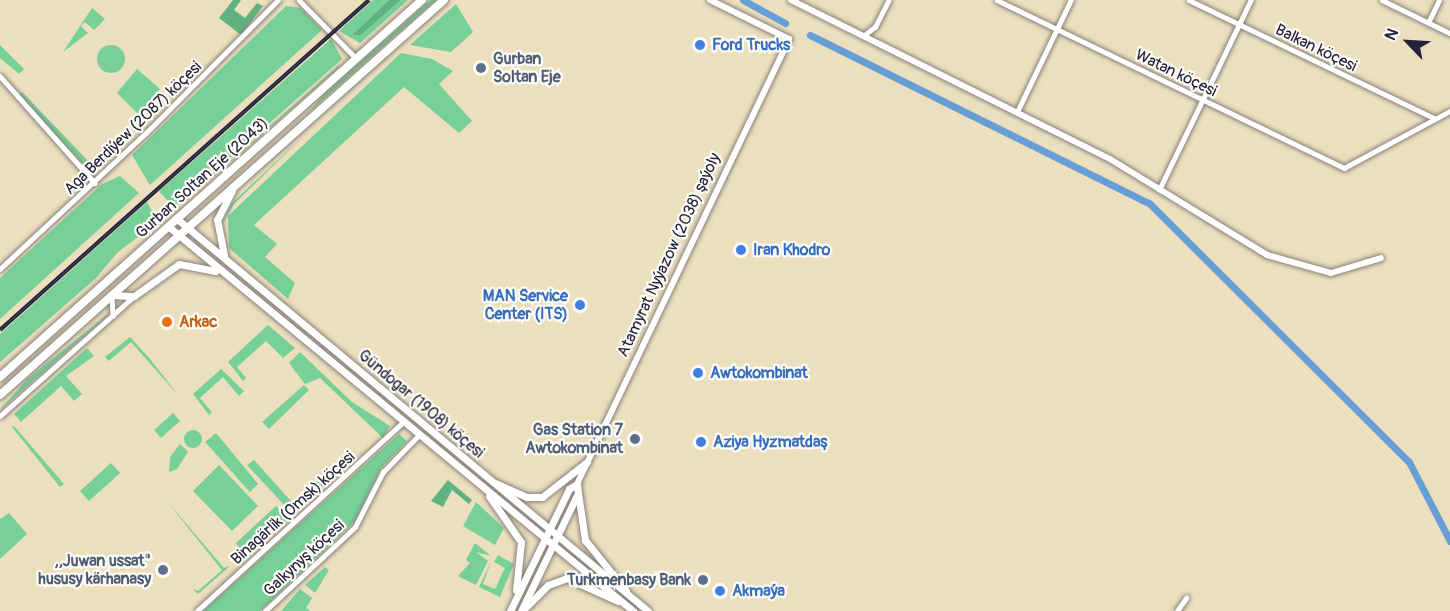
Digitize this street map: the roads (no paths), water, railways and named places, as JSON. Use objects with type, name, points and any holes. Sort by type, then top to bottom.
[{"type":"highway","name":"Gurban Soltan Eje (2043)","points":[[0,377],[422,0]]},
{"type":"highway","name":"Gurban Soltan Eje (2043)","points":[[0,395],[444,0]]},
{"type":"main road","points":[[229,262],[216,228],[237,183]]},
{"type":"main road","name":"Gündogar (1908) köçesi","points":[[176,218],[648,611]]},
{"type":"main road","name":"Gündogar (1908) köçesi","points":[[168,226],[221,273],[633,611]]},
{"type":"main road","points":[[112,295],[134,296],[179,264],[221,273]]},
{"type":"main road","points":[[404,422],[411,414]]},
{"type":"main road","points":[[494,483],[527,497],[544,496],[587,462]]},
{"type":"main road","points":[[577,484],[585,540],[628,594]]},
{"type":"main road","name":"Atamyrat Nyýazow (2038) şaýoly","points":[[511,609],[544,539],[577,484]]},
{"type":"main road","points":[[486,492],[521,542],[522,571],[511,609]]},
{"type":"main road","points":[[522,611],[578,493]]},
{"type":"main road","points":[[522,611],[548,585],[567,578],[622,603]]},
{"type":"street","name":"Aga Berdiýew (2087) köçesi","points":[[0,269],[95,183],[278,0]]},
{"type":"street","points":[[299,0],[356,58]]},
{"type":"street","name":"Atamyrat Nyýazow (2038) şaýoly","points":[[577,484],[789,39],[710,0]]},
{"type":"street","points":[[791,0],[1017,112],[1160,190],[1248,245],[1305,270],[1340,272],[1381,258]]},
{"type":"street","points":[[863,36],[875,27],[889,0]]},
{"type":"street","name":"Watan köçesi","points":[[997,0],[1344,168],[1434,118]]},
{"type":"street","points":[[1017,112],[1071,0]]},
{"type":"street","name":"Balkan köçesi","points":[[1189,0],[1434,118]]},
{"type":"street","points":[[1160,190],[1251,0]]},
{"type":"street","points":[[1382,0],[1450,33]]},
{"type":"street","points":[[1428,23],[1439,0]]},
{"type":"street","points":[[0,76],[95,183]]},
{"type":"street","points":[[1434,118],[1450,111]]},
{"type":"street","points":[[112,295],[113,316]]},
{"type":"street","points":[[0,416],[134,296]]},
{"type":"street","name":"Binagärlik (Omsk) köçesi","points":[[197,611],[404,422]]},
{"type":"street","name":"Galkynyş köçesi","points":[[265,611],[355,527],[383,472],[419,435]]},
{"type":"street","points":[[1177,611],[1186,598]]},
{"type":"waterway","points":[[743,0],[785,23]]},
{"type":"waterway","points":[[810,35],[1149,203],[1409,462],[1450,541]]},
{"type":"railway","points":[[0,330],[369,0]]},
{"type":"place","name":"Ford Trucks","points":[[700,45]]},
{"type":"place","name":"Gurban Soltan Eje","points":[[481,68]]},
{"type":"place","name":"Iran Khodro","points":[[741,250]]},
{"type":"place","name":"MAN Service Center (ITS)","points":[[580,305]]},
{"type":"place","name":"Arkac","points":[[167,322]]},
{"type":"place","name":"Awtokombinat","points":[[698,373]]},
{"type":"place","name":"Gas Station 7 Awtokombinat","points":[[635,439]]},
{"type":"place","name":"Aziya Hyzmatdaş","points":[[701,442]]},
{"type":"place","name":",,Juwan ussat\" hususy kärhanasy","points":[[163,570]]},
{"type":"place","name":"Turkmenbasy Bank","points":[[703,580]]},
{"type":"place","name":"Аkmaýa","points":[[720,591]]}]
